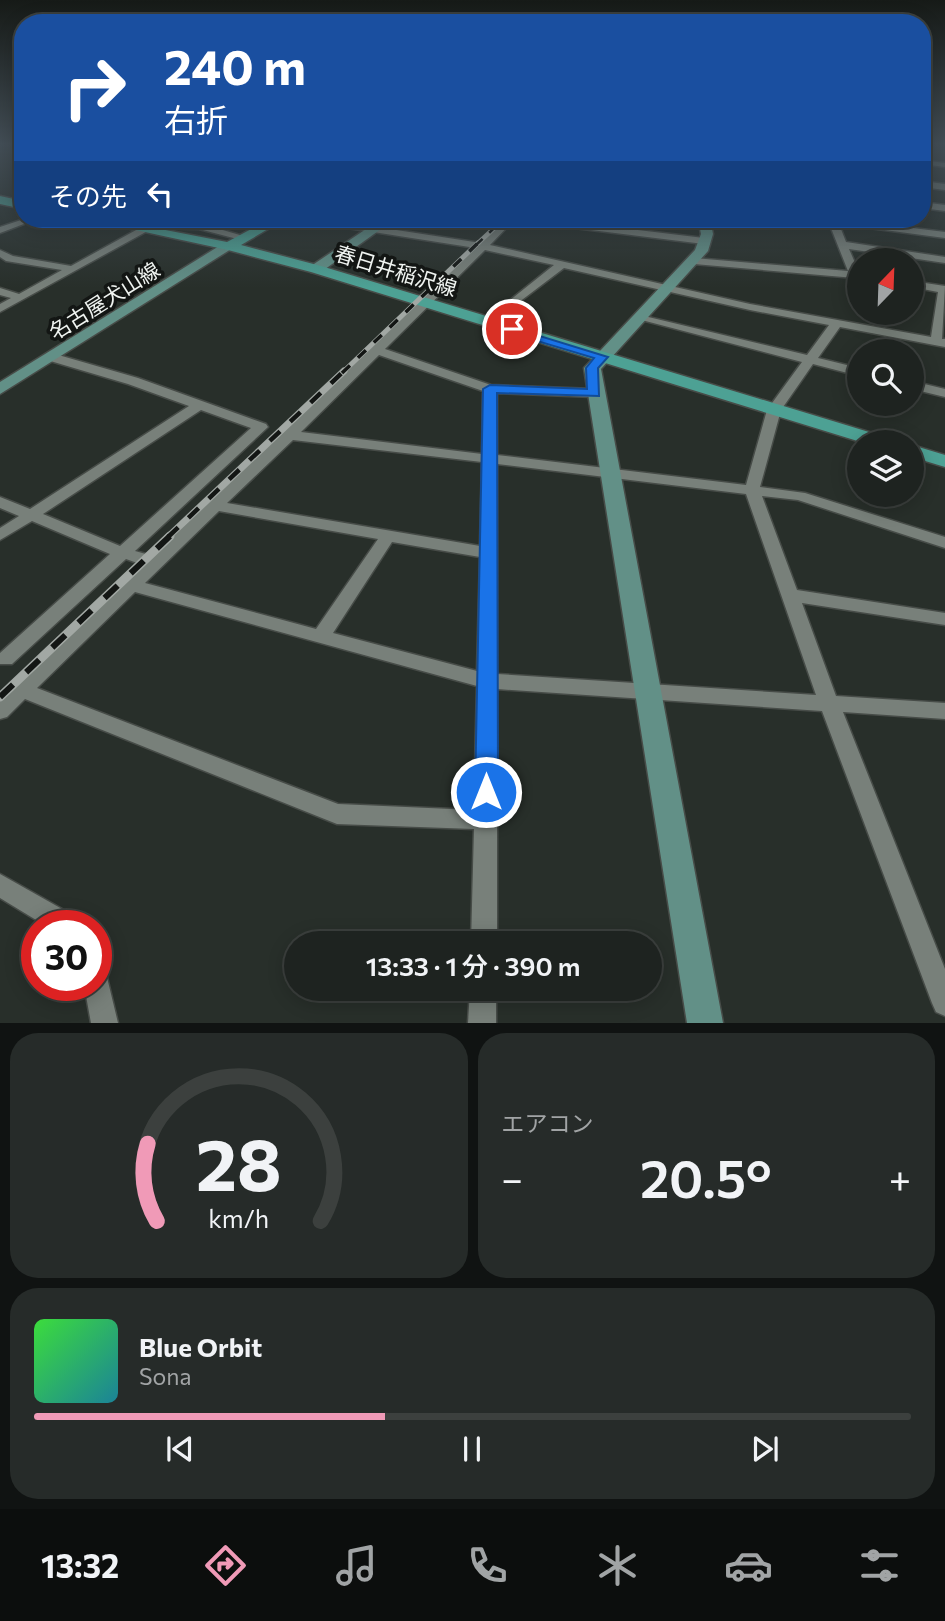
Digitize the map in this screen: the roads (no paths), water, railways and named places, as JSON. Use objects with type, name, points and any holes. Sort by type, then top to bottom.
[{"type":"main road","name":"春日井稲沢線","points":[[152,228],[316,269],[847,432]]},
{"type":"main road","points":[[229,246],[263,228]]},
{"type":"main road","points":[[924,455],[945,461]]},
{"type":"street","points":[[0,309],[146,228]]},
{"type":"street","points":[[207,228],[245,238]]},
{"type":"street","points":[[368,228],[483,246],[836,324],[941,342],[945,290],[924,286]]},
{"type":"street","points":[[0,711],[290,435],[502,228]]},
{"type":"street","points":[[601,228],[700,240],[847,273]]},
{"type":"street","points":[[837,228],[847,250]]},
{"type":"street","points":[[890,228],[945,234]]},
{"type":"street","points":[[316,269],[374,229]]},
{"type":"street","points":[[700,240],[666,288],[592,368],[594,393],[650,691],[705,1023]]},
{"type":"street","points":[[845,245],[945,260]]},
{"type":"street","name":"名古屋犬山線","points":[[0,389],[229,246]]},
{"type":"street","points":[[0,253],[10,259],[73,269]]},
{"type":"street","points":[[489,322],[563,263]]},
{"type":"street","points":[[0,291],[20,298]]},
{"type":"street","points":[[640,318],[847,369]]},
{"type":"street","points":[[836,324],[774,410],[752,489],[829,703],[945,1003]]},
{"type":"street","points":[[377,349],[490,389],[594,393]]},
{"type":"street","points":[[5,659],[261,427],[51,357]]},
{"type":"street","points":[[924,388],[945,393]]},
{"type":"street","points":[[484,931],[490,389]]},
{"type":"street","points":[[0,535],[199,405]]},
{"type":"street","points":[[290,435],[800,496],[945,543]]},
{"type":"street","points":[[0,502],[120,552],[157,563]]},
{"type":"street","points":[[216,506],[488,553]]},
{"type":"street","points":[[321,636],[388,536]]},
{"type":"street","points":[[133,586],[486,681],[945,711]]},
{"type":"street","points":[[791,595],[945,619]]},
{"type":"street","points":[[22,690],[337,814],[487,820]]},
{"type":"street","points":[[0,885],[42,910]]},
{"type":"street","points":[[101,1001],[105,1023]]},
{"type":"street","points":[[482,1023],[483,1001]]},
{"type":"railway","points":[[476,245],[494,228]]},
{"type":"railway","points":[[342,373],[478,243]]},
{"type":"railway","points":[[168,537],[344,371]]},
{"type":"railway","points":[[0,697],[170,536]]}]
